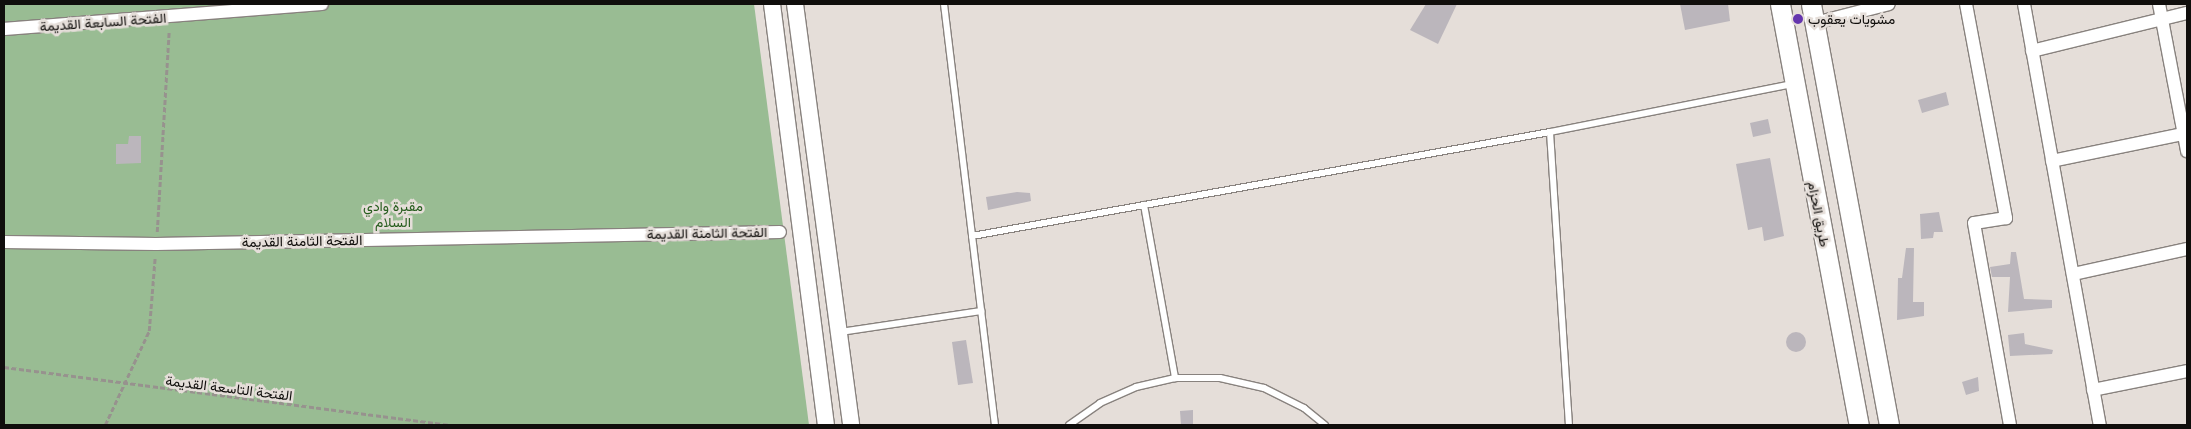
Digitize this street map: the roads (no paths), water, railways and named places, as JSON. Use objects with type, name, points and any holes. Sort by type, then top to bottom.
[{"type":"main road","name":"طريق الحزام","points":[[1780,4],[1859,425]]},
{"type":"main road","points":[[1811,4],[1889,425]]},
{"type":"street","name":"الفتحة السابعة القديمة","points":[[4,29],[168,18],[322,4]]},
{"type":"street","points":[[772,4],[826,425]]},
{"type":"street","points":[[795,4],[851,425]]},
{"type":"street","points":[[1814,24],[1889,4]]},
{"type":"street","points":[[1966,4],[2006,218],[1974,223],[2010,425]]},
{"type":"street","points":[[2024,4],[2100,425]]},
{"type":"street","points":[[2158,4],[2185,133],[2187,151]]},
{"type":"street","points":[[2032,51],[2187,13]]},
{"type":"street","points":[[2052,161],[2185,133]]},
{"type":"street","name":"الفتحة الثامنة القديمة","points":[[4,242],[156,244],[780,232]]},
{"type":"street","points":[[2073,274],[2187,248]]},
{"type":"street","points":[[2093,390],[2187,371]]},
{"type":"lane","points":[[944,4],[995,425]]},
{"type":"lane","points":[[972,236],[1550,132],[1795,83]]},
{"type":"lane","points":[[1550,132],[1569,425]]},
{"type":"lane","points":[[1144,205],[1175,378]]},
{"type":"lane","points":[[838,332],[981,312]]},
{"type":"lane","points":[[1069,425],[1100,403],[1136,387],[1175,378],[1220,378],[1264,388],[1304,408],[1325,425]]},
{"type":"place","name":"مشويات يعقوب","points":[[1798,19]]},
{"type":"park label","name":"مقبرة وادي السلام","points":[[393,214]]}]
